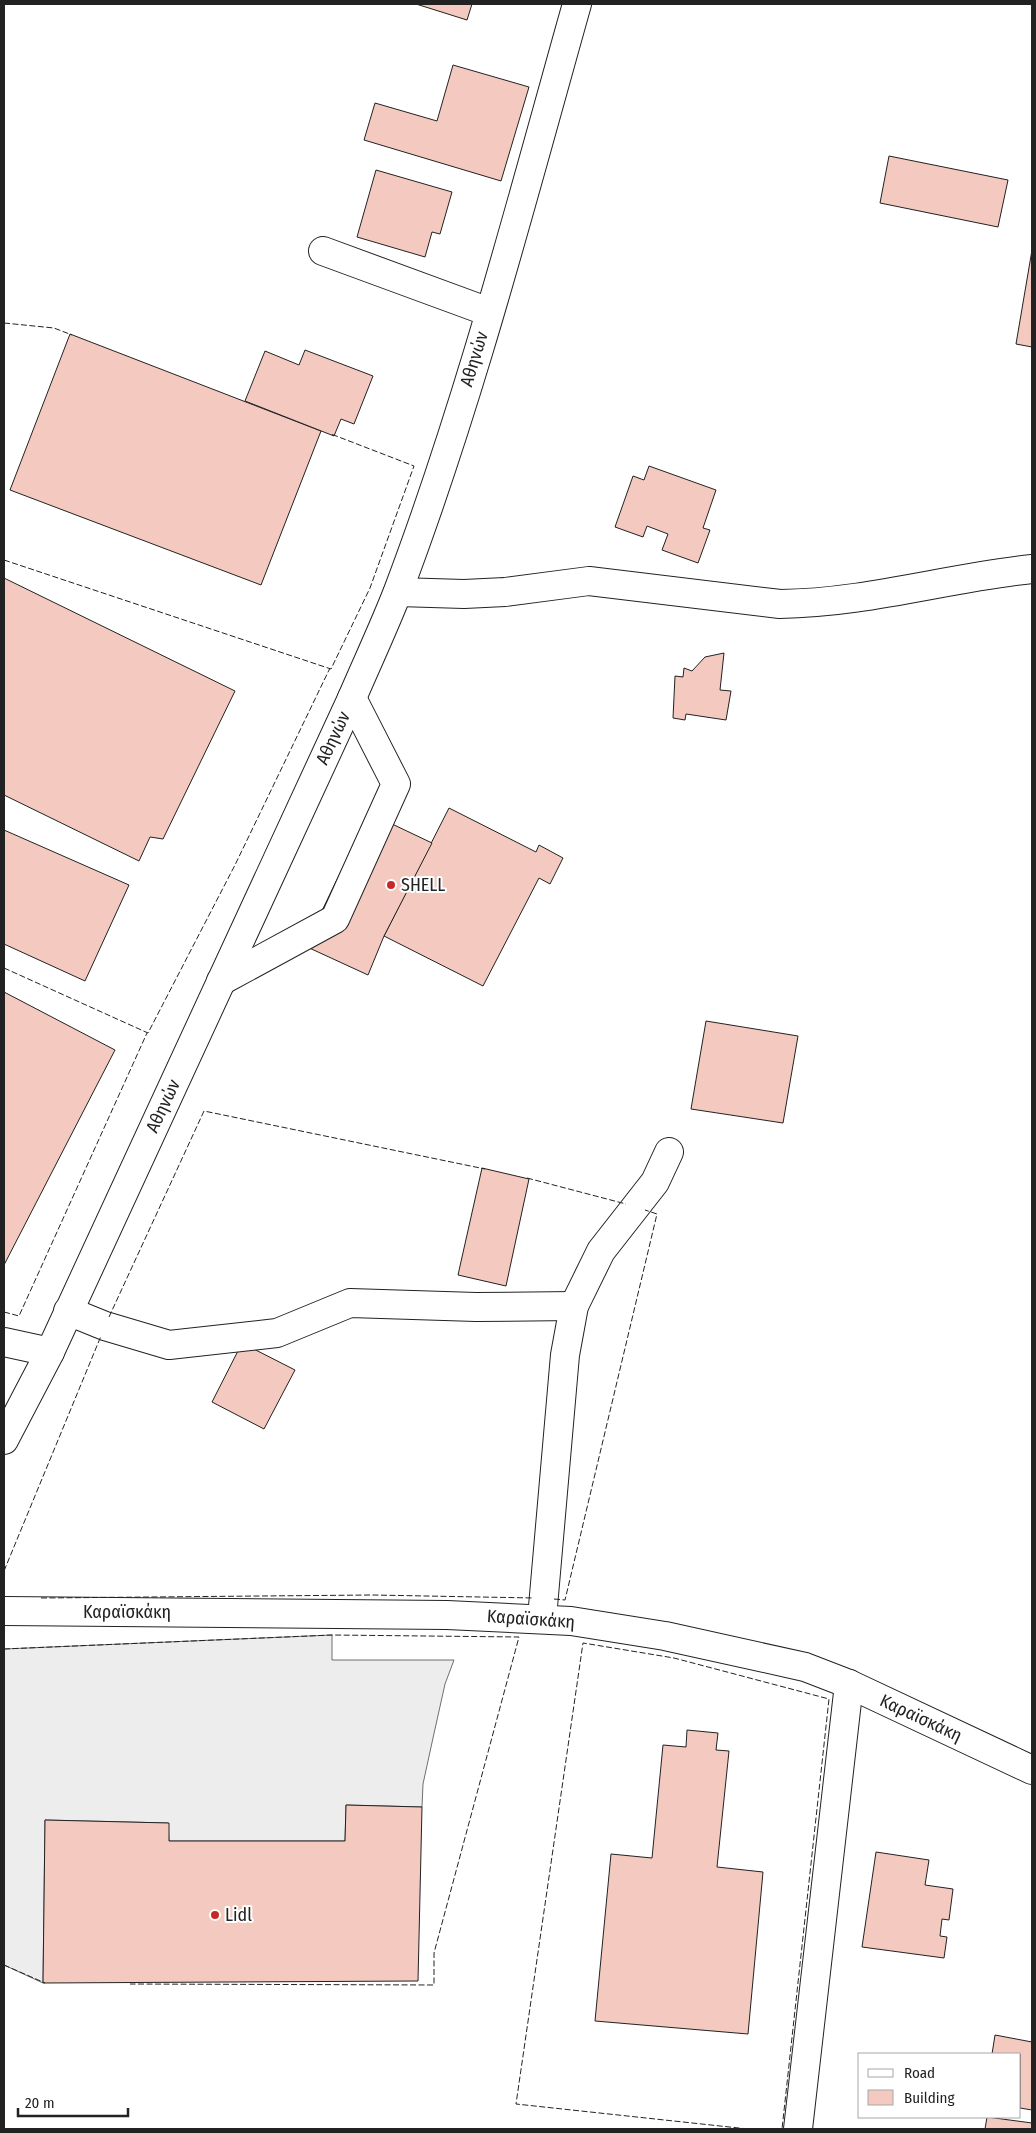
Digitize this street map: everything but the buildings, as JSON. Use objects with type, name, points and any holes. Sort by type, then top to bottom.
[{"type":"street","name":"Αθηνών","points":[[4,1440],[50,1352],[352,698],[398,592],[433,492],[489,312],[577,4]]},
{"type":"street","points":[[323,251],[489,312]]},
{"type":"street","points":[[398,592],[464,594],[505,592],[589,580],[780,604],[807,604],[851,600],[1032,569]]},
{"type":"street","points":[[221,982],[336,919],[396,784],[352,698]]},
{"type":"street","points":[[542,1618],[565,1355],[574,1306],[601,1251],[655,1182],[669,1152]]},
{"type":"street","points":[[68,1311],[106,1326],[169,1345],[277,1333],[350,1303],[476,1307],[574,1306]]},
{"type":"street","points":[[4,1342],[50,1352]]},
{"type":"street","name":"Καραϊσκάκη","points":[[4,1611],[437,1614],[542,1618],[665,1636],[805,1667],[849,1684],[1032,1770]]},
{"type":"street","points":[[798,2129],[849,1684]]},
{"type":"shaded area","points":[[332,1635],[332,1660],[454,1660],[445,1684],[433,1738],[423,1784],[422,1807],[346,1805],[345,1841],[169,1841],[168,1823],[45,1820],[43,1983],[4,1965],[4,1649]]},
{"type":"fence","points":[[4,323],[54,328],[72,335]]},
{"type":"fence","points":[[4,560],[331,669],[370,588],[414,466],[331,434]]},
{"type":"fence","points":[[4,968],[148,1033],[235,865],[330,668]]},
{"type":"fence","points":[[4,1312],[19,1316],[147,1033]]},
{"type":"fence","points":[[109,1317],[204,1111],[485,1169]]},
{"type":"fence","points":[[527,1178],[626,1204]]},
{"type":"fence","points":[[554,1599],[565,1600],[657,1214],[645,1210]]},
{"type":"fence","points":[[4,1571],[101,1336]]},
{"type":"fence","points":[[41,1598],[372,1595],[534,1598]]},
{"type":"fence","points":[[4,1649],[332,1635],[519,1637],[434,1953],[434,1985],[130,1984]]},
{"type":"fence","points":[[748,2129],[516,2104],[583,1643],[674,1658],[829,1699],[782,2129]]},
{"type":"fence","points":[[4,1965],[45,1983]]},
{"type":"place","name":"SHELL","points":[[391,885]]},
{"type":"place","name":"Lidl","points":[[215,1915]]}]
